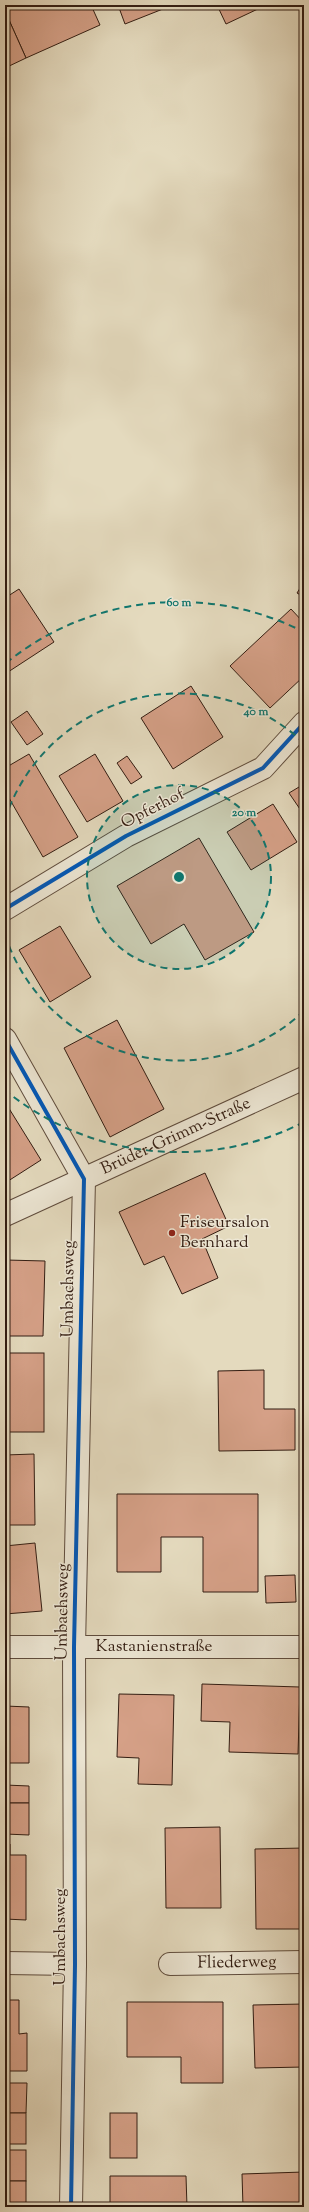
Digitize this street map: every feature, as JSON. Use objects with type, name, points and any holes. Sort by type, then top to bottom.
[{"type":"street","name":"Opferhof","points":[[5,909],[126,836],[263,768],[304,722]]},
{"type":"street","points":[[5,1039],[84,1179]]},
{"type":"street","name":"Brüder-Grimm-Straße","points":[[5,1215],[304,1078]]},
{"type":"street","name":"Umbachsweg","points":[[71,2207],[75,1964],[74,1647],[84,1179]]},
{"type":"street","name":"Kastanienstraße","points":[[5,1647],[304,1647]]},
{"type":"street","name":"Fliederweg","points":[[170,1964],[304,1962]]},
{"type":"street","points":[[5,1963],[75,1964]]},
{"type":"building","points":[[17,5],[91,5],[100,25],[26,58],[5,11]]},
{"type":"building","points":[[118,5],[173,5],[125,24]]},
{"type":"building","points":[[217,5],[258,5],[260,8],[226,24]]},
{"type":"building","points":[[5,11],[26,58],[5,68]]},
{"type":"building","points":[[304,582],[304,597],[297,593]]},
{"type":"building","points":[[19,589],[54,642],[5,674],[5,598]]},
{"type":"building","points":[[291,609],[304,623],[304,676],[270,708],[230,666]]},
{"type":"building","points":[[191,686],[223,737],[173,769],[141,718]]},
{"type":"building","points":[[27,711],[43,734],[27,745],[11,722]]},
{"type":"building","points":[[29,754],[78,837],[43,857],[5,791],[5,768]]},
{"type":"building","points":[[95,754],[123,801],[87,822],[59,776]]},
{"type":"building","points":[[127,756],[142,777],[131,784],[117,763]]},
{"type":"building","points":[[304,784],[304,815],[289,793]]},
{"type":"building","points":[[273,804],[297,842],[251,870],[227,832]]},
{"type":"building","points":[[199,838],[254,932],[205,960],[184,924],[151,944],[117,886]]},
{"type":"building","points":[[60,926],[91,977],[50,1002],[19,950]]},
{"type":"building","points":[[117,1020],[164,1109],[110,1137],[64,1048]]},
{"type":"building","points":[[5,1102],[41,1160],[5,1183]]},
{"type":"building","name":"Friseursalon Bernhard","points":[[205,1173],[229,1226],[202,1239],[218,1278],[182,1294],[164,1256],[144,1265],[119,1212]]},
{"type":"building","points":[[6,1260],[45,1261],[43,1336],[5,1336]]},
{"type":"building","points":[[5,1353],[44,1353],[44,1432],[5,1432]]},
{"type":"building","points":[[264,1370],[264,1409],[295,1409],[295,1450],[219,1451],[218,1371]]},
{"type":"building","points":[[34,1454],[35,1525],[5,1525],[5,1455]]},
{"type":"building","points":[[117,1494],[258,1494],[258,1592],[203,1592],[203,1537],[161,1537],[161,1572],[117,1572]]},
{"type":"building","points":[[35,1543],[42,1611],[5,1614],[5,1546]]},
{"type":"building","points":[[295,1575],[296,1602],[266,1603],[265,1576]]},
{"type":"building","points":[[202,1684],[300,1687],[298,1754],[229,1752],[230,1722],[201,1721]]},
{"type":"building","points":[[119,1694],[174,1695],[172,1785],[138,1784],[139,1758],[117,1757]]},
{"type":"building","points":[[5,1706],[29,1707],[29,1763],[5,1763]]},
{"type":"building","points":[[5,1785],[29,1786],[29,1803],[5,1803]]},
{"type":"building","points":[[5,1803],[29,1803],[29,1835],[5,1834]]},
{"type":"building","points":[[220,1827],[221,1908],[166,1908],[165,1828]]},
{"type":"building","points":[[5,1844],[10,1844],[10,1855],[26,1855],[26,1920],[5,1919]]},
{"type":"building","points":[[304,1848],[304,1929],[256,1929],[255,1849]]},
{"type":"building","points":[[5,2000],[19,2000],[19,2034],[27,2033],[27,2071],[7,2071],[7,2065],[5,2065]]},
{"type":"building","points":[[127,2002],[223,2002],[223,2083],[181,2083],[181,2057],[127,2057]]},
{"type":"building","points":[[304,2004],[304,2067],[255,2068],[253,2005]]},
{"type":"building","points":[[5,2083],[27,2083],[26,2113],[5,2113]]},
{"type":"building","points":[[5,2113],[26,2113],[26,2144],[5,2144]]},
{"type":"building","points":[[110,2113],[137,2113],[137,2158],[110,2158]]},
{"type":"building","points":[[5,2150],[26,2150],[26,2181],[5,2181]]},
{"type":"building","points":[[304,2172],[304,2207],[243,2207],[242,2174]]},
{"type":"building","points":[[110,2176],[186,2176],[187,2207],[110,2207]]},
{"type":"building","points":[[5,2181],[26,2181],[26,2207],[5,2207]]},
{"type":"cycle path","points":[[5,909],[126,836],[263,768],[304,723]]},
{"type":"cycle path","points":[[5,1039],[84,1179],[74,1647],[75,1964],[71,2207]]},
{"type":"place","name":"Friseursalon Bernhard","points":[[172,1233]]}]
